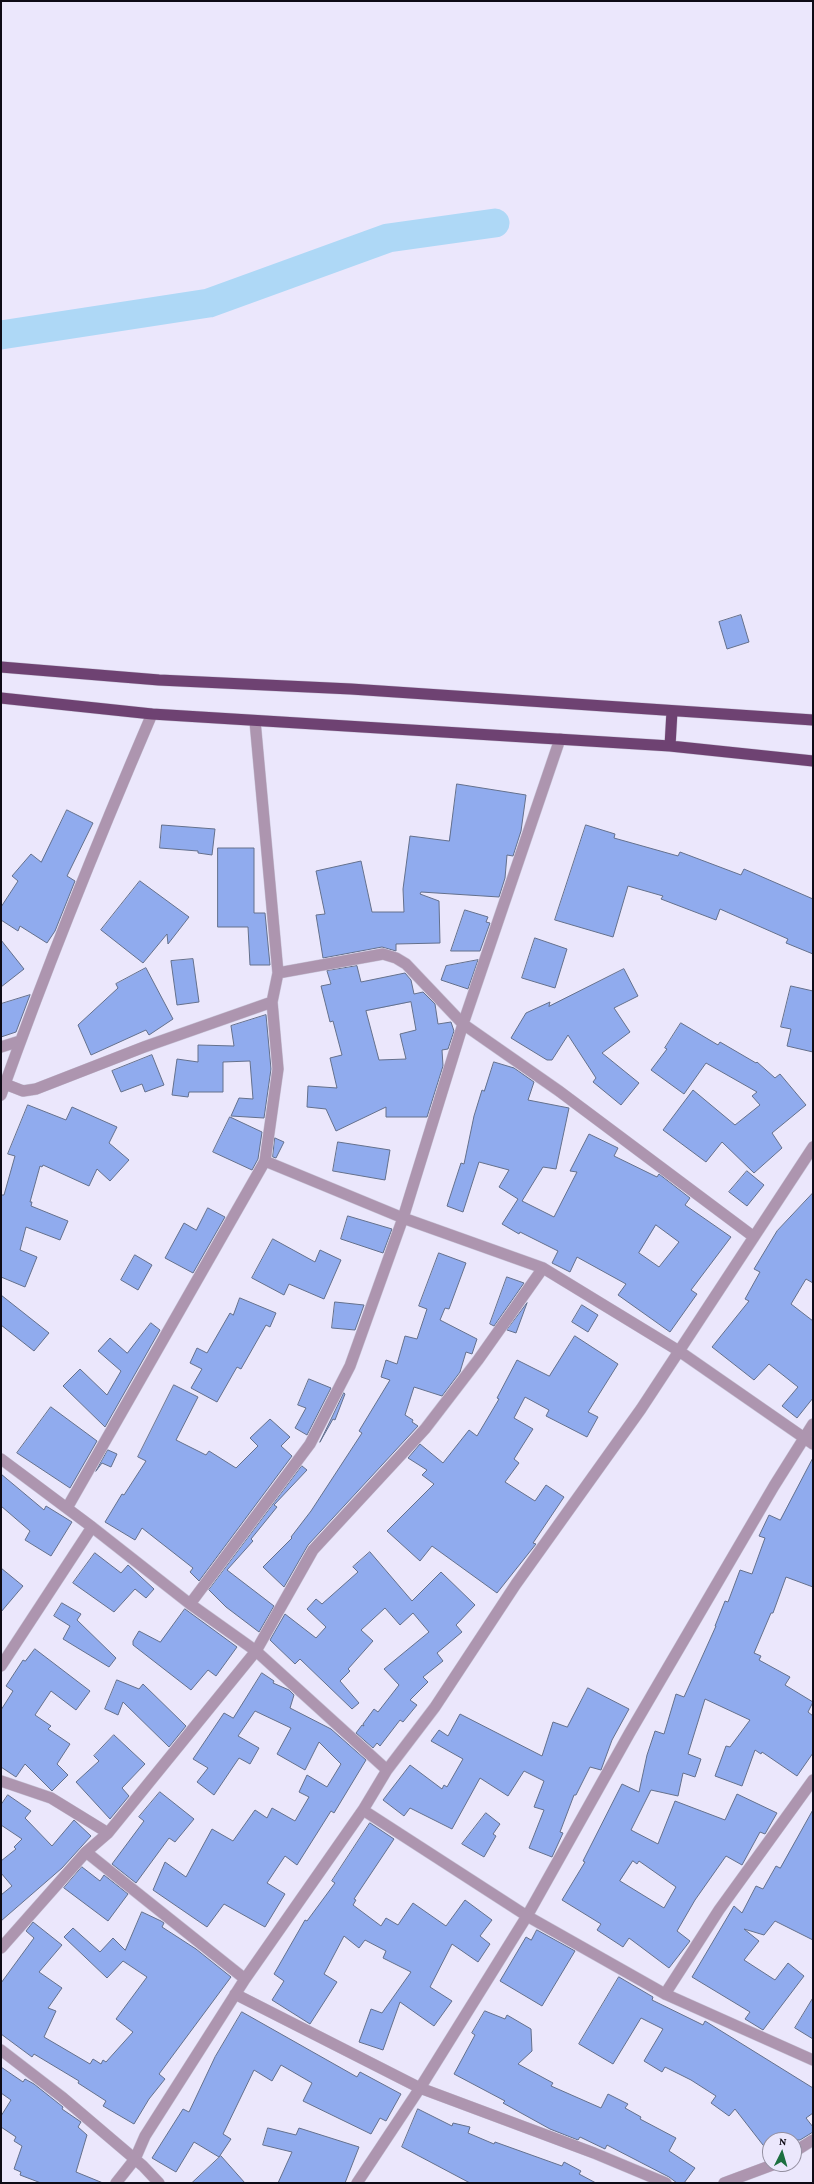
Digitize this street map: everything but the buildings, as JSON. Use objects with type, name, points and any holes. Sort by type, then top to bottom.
[{"type":"highway","points":[[1,667],[159,680],[351,689],[813,720]]},
{"type":"highway","points":[[1,698],[152,714],[670,746],[813,761]]},
{"type":"highway","points":[[670,746],[672,710]]},
{"type":"street","points":[[1,1095],[20,1041],[94,848],[152,714]]},
{"type":"street","points":[[67,1508],[265,1161],[278,1070],[272,1002],[278,973],[255,720]]},
{"type":"street","points":[[190,1604],[310,1444],[350,1366],[403,1218],[463,1024],[560,739]]},
{"type":"street","points":[[278,973],[383,954],[406,964],[463,1024],[559,1091],[754,1237]]},
{"type":"street","points":[[5,1084],[23,1091],[36,1089],[144,1047],[272,1002]]},
{"type":"street","points":[[1,1047],[20,1041]]},
{"type":"street","points":[[116,2183],[134,2159],[146,2136],[245,1979],[363,1810],[387,1770],[435,1707],[516,1584],[641,1409],[813,1147]]},
{"type":"street","points":[[265,1161],[403,1218],[543,1268],[679,1351],[808,1442]]},
{"type":"street","points":[[1,1948],[86,1852],[108,1833],[256,1651],[313,1550],[425,1429],[478,1360],[543,1268]]},
{"type":"street","points":[[357,2183],[420,2088],[527,1916],[629,1734],[808,1442],[813,1424]]},
{"type":"street","points":[[1,1459],[92,1527],[190,1604],[256,1651],[387,1770]]},
{"type":"street","points":[[1,1666],[92,1527]]},
{"type":"street","points":[[666,1994],[719,1910],[813,1780]]},
{"type":"street","points":[[1,1781],[51,1798],[108,1833]]},
{"type":"street","points":[[363,1810],[527,1916],[666,1994],[813,2060]]},
{"type":"street","points":[[86,1852],[245,1979]]},
{"type":"street","points":[[235,1994],[420,2088],[594,2153],[666,2183]]},
{"type":"street","points":[[1,2050],[62,2097],[134,2159],[159,2183]]},
{"type":"street","points":[[802,2147],[813,2140]]},
{"type":"street","points":[[724,2183],[762,2169]]},
{"type":"waterway","points":[[1,335],[209,303],[388,238],[495,223]]}]
